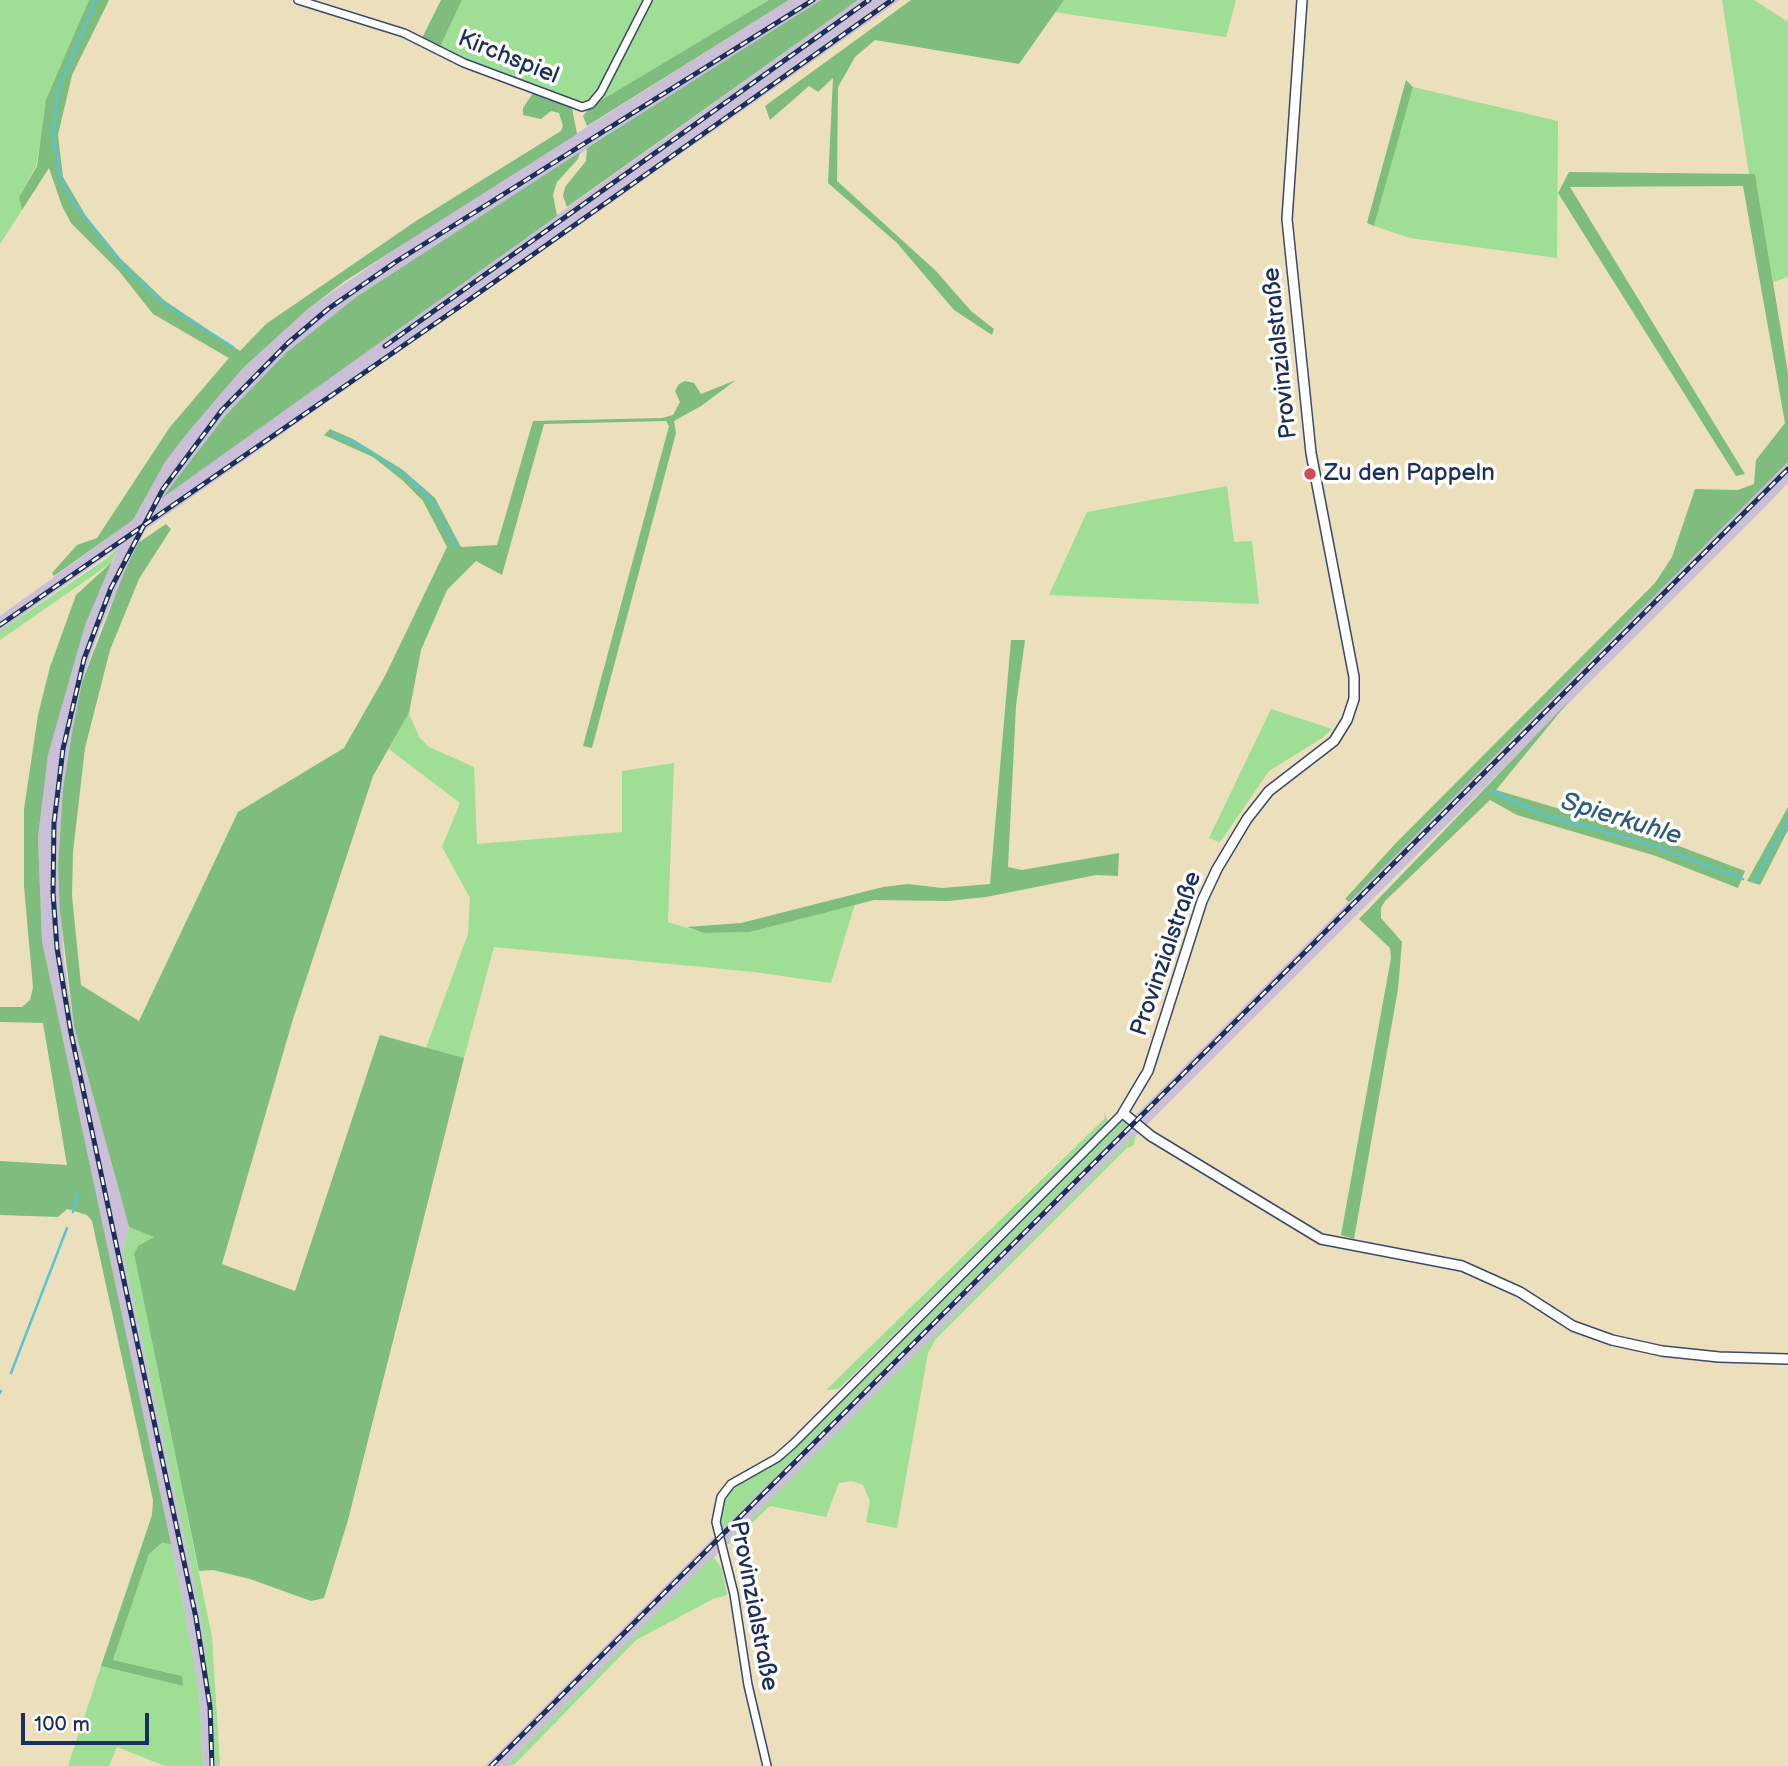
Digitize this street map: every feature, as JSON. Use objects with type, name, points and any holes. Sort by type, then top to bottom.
[{"type":"street","name":"Kirchspiel","points":[[298,0],[404,33],[464,63],[582,107],[591,103],[601,92],[648,0]]},
{"type":"street","name":"Provinzialstraße","points":[[766,1766],[752,1708],[734,1594],[716,1522],[717,1507],[724,1492],[737,1480],[777,1458],[793,1444],[1123,1113],[1147,1071],[1202,901],[1217,869],[1237,835],[1269,792],[1334,741],[1347,720],[1354,699],[1354,677],[1311,453],[1287,219],[1302,0]]},
{"type":"street","points":[[1123,1113],[1151,1136],[1321,1239],[1462,1266],[1520,1292],[1573,1326],[1612,1340],[1707,1356],[1788,1359]]},
{"type":"shaded area","points":[[789,0],[821,0],[359,295],[225,416],[164,496],[858,0],[900,0],[145,530],[100,629],[82,682],[63,789],[58,866],[64,960],[74,1026],[129,1227],[123,1252],[204,1637],[215,1766],[203,1766],[199,1691],[184,1607],[42,941],[38,837],[48,755],[85,624],[119,547],[0,631],[0,616],[133,520],[165,462],[189,431],[243,368],[309,308],[431,225]]},
{"type":"shaded area","points":[[1788,462],[1788,483],[1766,506],[505,1766],[485,1766]]},
{"type":"green space","points":[[0,0],[89,0],[41,139],[36,166],[19,197],[22,210],[0,244]]},
{"type":"green space","points":[[89,0],[109,0],[72,75],[58,135],[63,177],[86,216],[120,258],[165,301],[240,351],[266,324],[416,221],[561,131],[563,126],[559,113],[551,111],[541,119],[523,115],[523,108],[533,93],[572,108],[577,134],[345,281],[309,308],[243,368],[189,431],[165,462],[133,520],[54,576],[52,573],[77,545],[97,538],[170,427],[229,358],[153,314],[119,271],[71,223],[49,168],[22,210],[19,197],[37,166],[46,100]]},
{"type":"green space","points":[[441,0],[462,0],[440,47],[422,38]]},
{"type":"green space","points":[[462,0],[644,0],[598,90],[586,101],[572,100],[522,83],[440,47]]},
{"type":"green space","points":[[650,0],[769,0],[599,103]]},
{"type":"green space","points":[[769,0],[789,0],[587,126],[583,116],[590,107]]},
{"type":"green space","points":[[821,0],[858,0],[567,207],[563,196],[565,187],[586,161],[587,148]]},
{"type":"green space","points":[[911,0],[1064,0],[1019,64],[875,40],[855,57],[838,87],[837,181],[936,271],[971,311],[994,329],[992,335],[954,310],[897,243],[828,183],[833,78],[818,92],[809,86],[770,120],[765,106]]},
{"type":"green space","points":[[1064,0],[1236,0],[1226,37],[1053,12]]},
{"type":"green space","points":[[1722,0],[1754,0],[1788,22],[1788,277],[1773,282],[1755,174],[1749,174]]},
{"type":"green space","points":[[1406,80],[1413,87],[1374,226],[1367,223]]},
{"type":"green space","points":[[1413,87],[1558,121],[1557,258],[1410,238],[1374,226]]},
{"type":"green space","points":[[580,152],[578,159],[557,182],[553,195],[557,216],[162,498],[225,416],[287,352],[359,295]]},
{"type":"green space","points":[[1569,172],[1755,174],[1788,373],[1788,462],[1349,902],[1345,899],[1395,844],[1655,583],[1672,557],[1695,489],[1738,490],[1754,484],[1756,460],[1785,423],[1743,186],[1570,187],[1745,474],[1736,476],[1558,193]]},
{"type":"green space","points":[[736,380],[701,406],[674,421],[676,433],[592,748],[583,746],[669,426],[666,421],[544,424],[502,575],[476,561],[447,590],[421,650],[409,713],[373,776],[293,1019],[222,1264],[295,1291],[380,1035],[464,1058],[348,1520],[324,1598],[311,1601],[250,1579],[213,1570],[199,1571],[134,1254],[138,1246],[154,1237],[129,1227],[74,1026],[60,911],[58,866],[63,789],[72,733],[82,682],[124,573],[138,543],[166,524],[171,529],[139,579],[110,650],[85,748],[73,852],[72,896],[81,985],[139,1021],[238,812],[344,748],[385,676],[447,547],[423,501],[402,480],[373,457],[324,435],[330,429],[353,439],[403,470],[435,498],[461,547],[497,545],[533,421],[662,418],[673,415],[680,402],[675,391],[679,384],[685,381],[694,383],[701,394]]},
{"type":"green space","points":[[1227,486],[1234,542],[1252,541],[1259,604],[1049,595],[1087,512]]},
{"type":"green space","points":[[120,546],[111,563],[0,640],[0,631],[106,559]]},
{"type":"green space","points":[[112,562],[85,625],[48,755],[38,837],[42,941],[171,1544],[162,1543],[149,1554],[113,1660],[182,1676],[183,1686],[101,1666],[152,1515],[153,1500],[92,1221],[87,1215],[67,1209],[58,1217],[0,1215],[0,1161],[67,1165],[43,1023],[0,1022],[0,1007],[22,1007],[30,1000],[33,987],[24,887],[24,809],[38,715],[50,667],[76,595]]},
{"type":"green space","points":[[1011,640],[1025,640],[1016,706],[1008,867],[1022,870],[1119,853],[1118,876],[1096,875],[986,897],[948,901],[874,900],[750,932],[704,933],[687,927],[741,923],[883,887],[908,884],[942,888],[990,884]]},
{"type":"green space","points":[[1569,701],[1496,790],[1655,837],[1745,871],[1738,888],[1656,856],[1517,815],[1490,800],[1385,901],[1381,908],[1381,918],[1402,942],[1398,989],[1354,1239],[1341,1235],[1391,958],[1390,948],[1359,919]]},
{"type":"green space","points":[[1271,709],[1332,729],[1269,771],[1223,838],[1219,842],[1209,838]]},
{"type":"green space","points":[[409,713],[419,737],[429,747],[474,767],[477,844],[622,832],[622,771],[674,763],[668,922],[704,933],[750,932],[855,904],[831,983],[754,972],[494,947],[464,1058],[426,1048],[468,934],[470,898],[442,847],[460,803],[389,749]]},
{"type":"green space","points":[[1788,807],[1788,830],[1760,885],[1747,881]]},
{"type":"green space","points":[[1104,1111],[1108,1122],[854,1374],[838,1389],[826,1390],[1105,1118]]},
{"type":"green space","points":[[1123,1121],[1127,1124],[1099,1153],[721,1531],[722,1504],[732,1488],[770,1467],[799,1441],[1116,1123]]},
{"type":"green space","points":[[1136,1133],[1134,1145],[1126,1149],[935,1340],[928,1353],[897,1528],[866,1522],[870,1501],[863,1485],[852,1481],[839,1483],[826,1517],[770,1506],[726,1544]]},
{"type":"green space","points":[[129,1227],[155,1237],[138,1246],[134,1254],[212,1637],[220,1766],[215,1766],[204,1637],[194,1582],[123,1252]]},
{"type":"green space","points":[[163,1543],[171,1544],[199,1690],[203,1766],[165,1766],[117,1747],[109,1766],[68,1766],[101,1666],[182,1686],[182,1676],[113,1660],[149,1554]]},
{"type":"green space","points":[[713,1556],[722,1569],[727,1595],[713,1599],[636,1640],[514,1765],[505,1766]]},
{"type":"waterway","points":[[96,0],[58,90],[53,131],[60,179],[73,202],[124,267],[163,303],[233,347]]},
{"type":"waterway","points":[[333,435],[361,446],[409,478],[430,499],[456,547]]},
{"type":"waterway","name":"Spierkuhle","points":[[1491,791],[1544,815],[1649,844],[1743,879]]},
{"type":"waterway","name":"Spierkuhle","points":[[1755,881],[1788,819]]},
{"type":"waterway","points":[[73,1212],[78,1192]]},
{"type":"waterway","points":[[11,1373],[67,1228]]},
{"type":"railway","points":[[212,1766],[210,1707],[196,1618],[71,1033],[57,948],[53,893],[54,823],[63,749],[84,659],[111,588],[163,489],[222,410],[288,343],[328,309],[397,261],[813,0]]},
{"type":"railway","points":[[385,346],[869,0]]},
{"type":"railway","points":[[0,625],[459,307],[892,0]]},
{"type":"railway","points":[[491,1766],[1788,469]]},
{"type":"place","name":"Zu den Pappeln","points":[[1310,474]]}]
